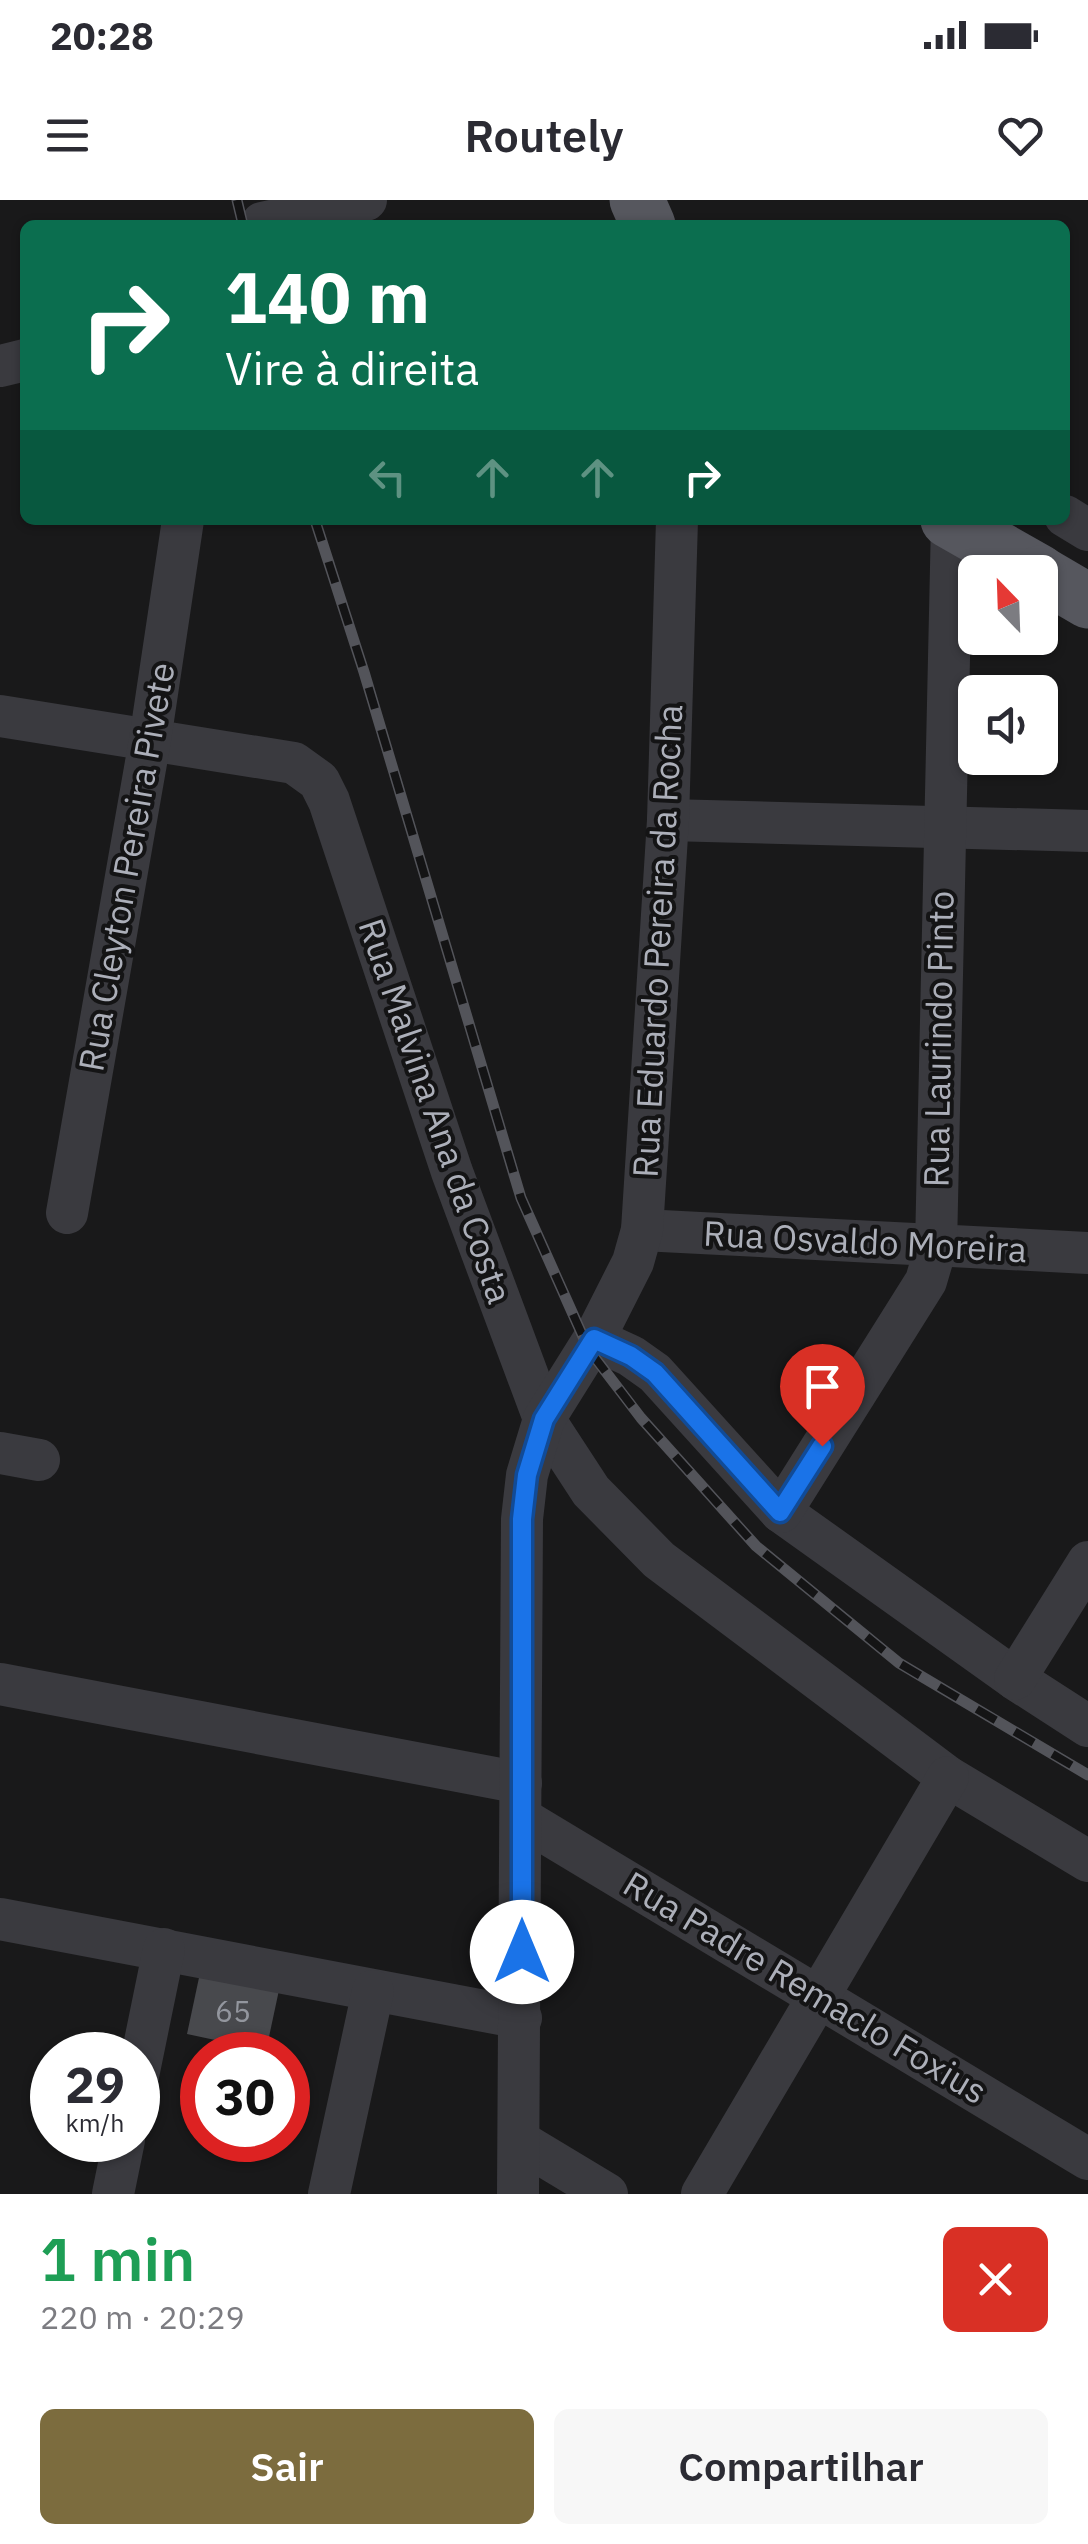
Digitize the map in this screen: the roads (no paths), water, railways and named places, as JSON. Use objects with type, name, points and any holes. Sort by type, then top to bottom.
[{"type":"main road","points":[[957,525],[1008,555]]},
{"type":"main road","points":[[1058,584],[1088,601]]},
{"type":"street","points":[[276,220],[366,200]]},
{"type":"street","name":"Rua Cleyton Pereira Pivete","points":[[67,1213],[150,740],[182,525]]},
{"type":"street","name":"Rua Eduardo Pereira da Rocha","points":[[518,2194],[522,1519],[527,1475],[544,1419],[592,1344],[633,1262],[642,1230],[668,820],[677,525]]},
{"type":"street","name":"Rua Laurindo Pinto","points":[[780,1512],[926,1281],[936,1247],[950,525]]},
{"type":"street","points":[[0,716],[150,740]]},
{"type":"street","name":"Rua Malvina Ana da Costa","points":[[150,740],[294,763],[319,781],[330,801],[452,1172],[544,1419],[591,1491],[660,1560],[948,1777],[1088,1861]]},
{"type":"street","points":[[668,820],[1088,832]]},
{"type":"street","name":"Rua Osvaldo Moreira","points":[[642,1230],[1088,1253]]},
{"type":"street","points":[[592,1344],[631,1356],[655,1373],[780,1512],[1015,1679],[1088,1726]]},
{"type":"street","points":[[1015,1679],[1088,1562]]},
{"type":"street","points":[[0,1684],[521,1800]]},
{"type":"street","points":[[702,2194],[948,1777]]},
{"type":"street","name":"Rua Padre Remaclo Foxius","points":[[521,1800],[821,1998],[1088,2159]]},
{"type":"street","points":[[0,1920],[521,2018]]},
{"type":"street","points":[[147,2032],[164,1949]]},
{"type":"street","points":[[329,2194],[373,1992]]},
{"type":"street","points":[[519,2141],[608,2194]]},
{"type":"street","points":[[113,2194],[120,2162]]},
{"type":"railway","points":[[237,200],[242,220]]},
{"type":"railway","points":[[317,525],[521,1198],[589,1350],[641,1418],[756,1546],[899,1663],[1088,1775]]}]
